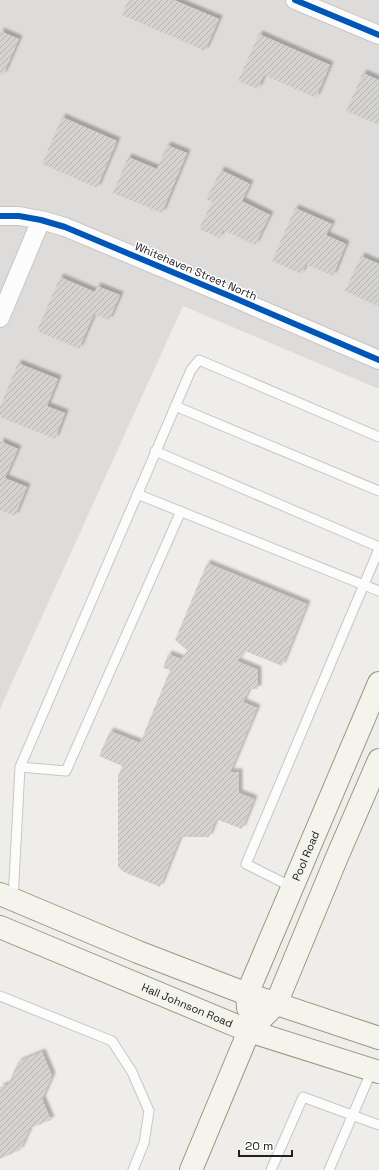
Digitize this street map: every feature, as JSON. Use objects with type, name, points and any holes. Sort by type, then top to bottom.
[{"type":"main road","name":"Pool Road","points":[[249,1031],[247,994],[379,683]]},
{"type":"main road","name":"Pool Road","points":[[191,1170],[249,1031],[276,1004],[379,760]]},
{"type":"main road","points":[[1,927],[7,897],[138,952],[247,994],[379,1038]]},
{"type":"main road","name":"Hall Johnson Road","points":[[1,927],[249,1031],[376,1071]]},
{"type":"street","points":[[295,0],[379,35]]},
{"type":"street","name":"Whitehaven Street North","points":[[0,216],[19,216],[41,220],[65,227],[379,360]]},
{"type":"street","points":[[0,318],[41,220]]},
{"type":"lane","points":[[7,897],[20,767],[155,451],[191,370],[199,360],[379,437]]},
{"type":"lane","points":[[175,406],[379,491]]},
{"type":"lane","points":[[155,451],[379,548],[246,864],[292,887]]},
{"type":"lane","points":[[137,494],[379,591]]},
{"type":"lane","points":[[20,767],[66,771],[181,512]]},
{"type":"lane","points":[[0,996],[112,1041],[132,1072],[150,1111],[144,1143],[133,1170]]},
{"type":"lane","points":[[329,1170],[353,1115],[376,1071]]},
{"type":"lane","points":[[271,1170],[303,1097],[379,1125]]},
{"type":"shaded area","points":[[0,0],[379,0],[379,389],[183,306],[0,709]]},
{"type":"building","points":[[128,0],[174,0],[219,19],[205,51],[122,15]]},
{"type":"building","points":[[0,31],[19,39],[3,75],[0,74]]},
{"type":"building","points":[[259,34],[330,65],[316,98],[264,75],[258,89],[238,81]]},
{"type":"building","points":[[363,73],[379,80],[379,125],[346,111]]},
{"type":"building","points":[[62,117],[117,141],[97,188],[42,164]]},
{"type":"building","points":[[167,145],[187,153],[162,213],[113,193],[128,157],[157,169]]},
{"type":"building","points":[[221,170],[250,184],[242,201],[270,215],[255,245],[223,230],[219,238],[199,229],[212,202],[206,199]]},
{"type":"building","points":[[295,208],[332,224],[326,235],[346,244],[333,276],[306,264],[301,274],[272,261]]},
{"type":"building","points":[[361,256],[379,264],[379,307],[345,291]]},
{"type":"building","points":[[60,277],[95,292],[97,286],[120,295],[109,320],[94,314],[79,349],[37,331]]},
{"type":"building","points":[[18,363],[58,379],[47,406],[65,413],[55,439],[0,417],[0,407]]},
{"type":"building","points":[[0,441],[18,449],[5,478],[27,487],[15,516],[0,510]]},
{"type":"building","points":[[207,563],[307,604],[282,666],[245,651],[237,661],[258,670],[258,689],[249,689],[243,702],[257,708],[230,772],[239,772],[239,793],[254,799],[242,829],[216,819],[209,837],[180,837],[160,887],[124,872],[118,867],[118,776],[122,766],[99,756],[110,731],[140,743],[170,670],[163,668],[168,654],[181,659],[188,651],[175,640]]},
{"type":"building","points":[[42,1052],[52,1076],[42,1099],[51,1120],[30,1128],[20,1150],[0,1159],[0,1087],[8,1084],[18,1062]]},
{"type":"cycle path","points":[[295,0],[379,35]]},
{"type":"cycle path","points":[[0,216],[19,216],[41,220],[65,227],[379,360]]}]
